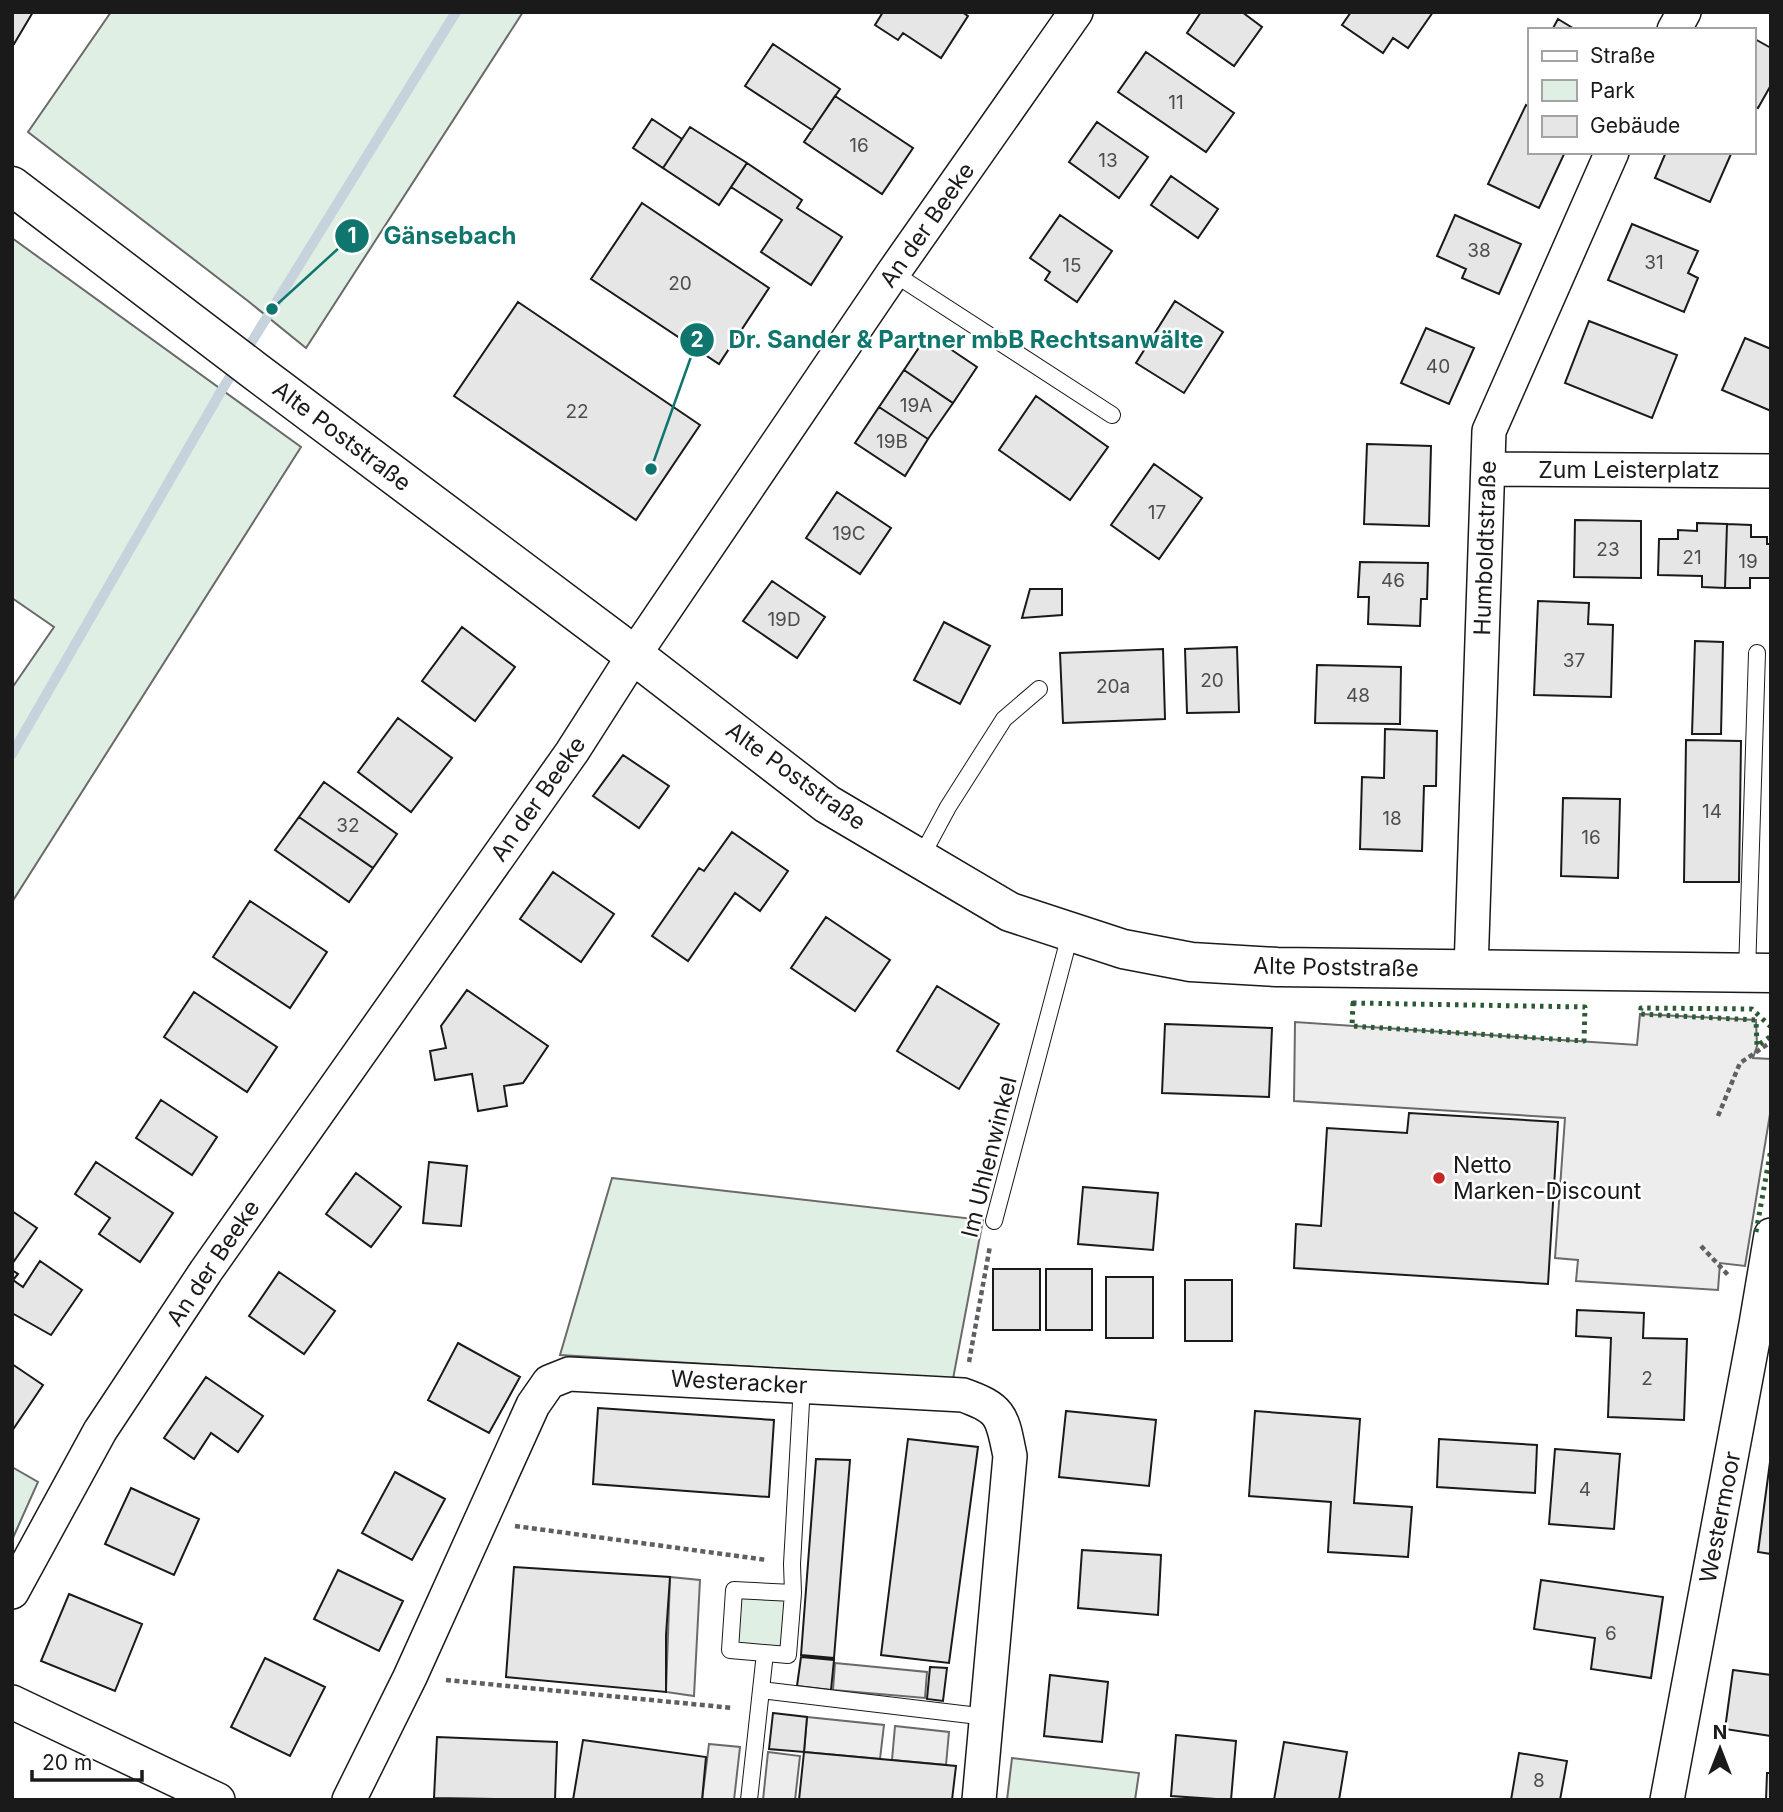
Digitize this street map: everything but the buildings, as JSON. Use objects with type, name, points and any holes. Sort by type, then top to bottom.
[{"type":"main road","name":"Alte Poststraße","points":[[12,186],[635,655],[827,804],[1010,912],[1123,949],[1191,961],[1277,967],[1759,973]]},
{"type":"street","name":"An der Beeke","points":[[12,1592],[100,1431],[191,1294],[572,752],[893,273],[1076,12]]},
{"type":"street","points":[[1675,28],[1684,12]]},
{"type":"street","name":"Humboldtstraße","points":[[1471,970],[1489,431],[1611,154]]},
{"type":"street","name":"Zum Leisterplatz","points":[[1488,470],[1771,471]]},
{"type":"street","name":"Westermoor","points":[[1667,1800],[1771,1235]]},
{"type":"street","name":"Westeracker","points":[[349,1800],[410,1677],[533,1405],[549,1382],[569,1374],[963,1395],[986,1403],[1003,1420],[1010,1456],[979,1800]]},
{"type":"street","points":[[12,1702],[218,1800]]},
{"type":"lane","points":[[893,273],[1112,415]]},
{"type":"lane","points":[[1757,653],[1759,973]]},
{"type":"lane","points":[[920,859],[948,807],[1004,719],[1039,689]]},
{"type":"lane","name":"Im Uhlenwinkel","points":[[995,1221],[1071,931]]},
{"type":"lane","points":[[793,1593],[734,1590],[730,1650],[788,1655],[793,1593],[792,1564],[802,1385]]},
{"type":"lane","points":[[749,1800],[765,1653]]},
{"type":"lane","points":[[761,1690],[987,1717]]},
{"type":"path","points":[[1718,1116],[1740,1063],[1771,1042]]},
{"type":"path","name":"Im Uhlenwinkel","points":[[963,1395],[995,1221]]},
{"type":"path","points":[[479,1521],[792,1564]]},
{"type":"path","points":[[410,1677],[759,1710]]},
{"type":"green space","points":[[111,12],[523,12],[306,348],[28,132]]},
{"type":"green space","points":[[12,238],[301,447],[12,902],[12,688],[54,627],[12,598]]},
{"type":"green space","points":[[612,1178],[983,1220],[953,1379],[560,1355]]},
{"type":"green space","points":[[12,1467],[38,1482],[12,1540]]},
{"type":"green space","points":[[734,1590],[793,1593],[788,1655],[730,1650]]},
{"type":"green space","points":[[1012,1758],[1139,1773],[1135,1800],[1007,1800]]},
{"type":"shaded area","points":[[1640,1014],[1756,1020],[1757,1046],[1753,1058],[1771,1059],[1771,1108],[1745,1266],[1720,1263],[1718,1290],[1576,1281],[1578,1260],[1555,1258],[1565,1118],[1294,1101],[1295,1022],[1637,1045]]},
{"type":"shaded area","points":[[670,1577],[700,1580],[694,1696],[666,1692]]},
{"type":"shaded area","points":[[835,1663],[927,1672],[925,1698],[833,1690]]},
{"type":"shaded area","points":[[807,1717],[884,1725],[880,1759],[804,1752]]},
{"type":"shaded area","points":[[895,1726],[949,1732],[946,1765],[892,1760]]},
{"type":"shaded area","points":[[709,1744],[740,1747],[734,1800],[702,1800]]},
{"type":"shaded area","points":[[768,1752],[800,1756],[795,1800],[763,1800]]},
{"type":"waterway","points":[[12,754],[220,393],[456,12]]},
{"type":"hedge","points":[[1353,1003],[1585,1007],[1584,1041],[1352,1026],[1353,1003]]},
{"type":"hedge","points":[[1771,1027],[1752,1009],[1641,1008],[1640,1014],[1756,1020],[1757,1046],[1771,1036]]},
{"type":"hedge","points":[[1756,1232],[1771,1149]]},
{"type":"place","name":"Gänsebach","points":[[272,309]]},
{"type":"place","name":"Dr. Sander & Partner mbB Rechtsanwälte","points":[[651,469]]},
{"type":"place","name":"Netto Marken-Discount","points":[[1439,1178]]}]
